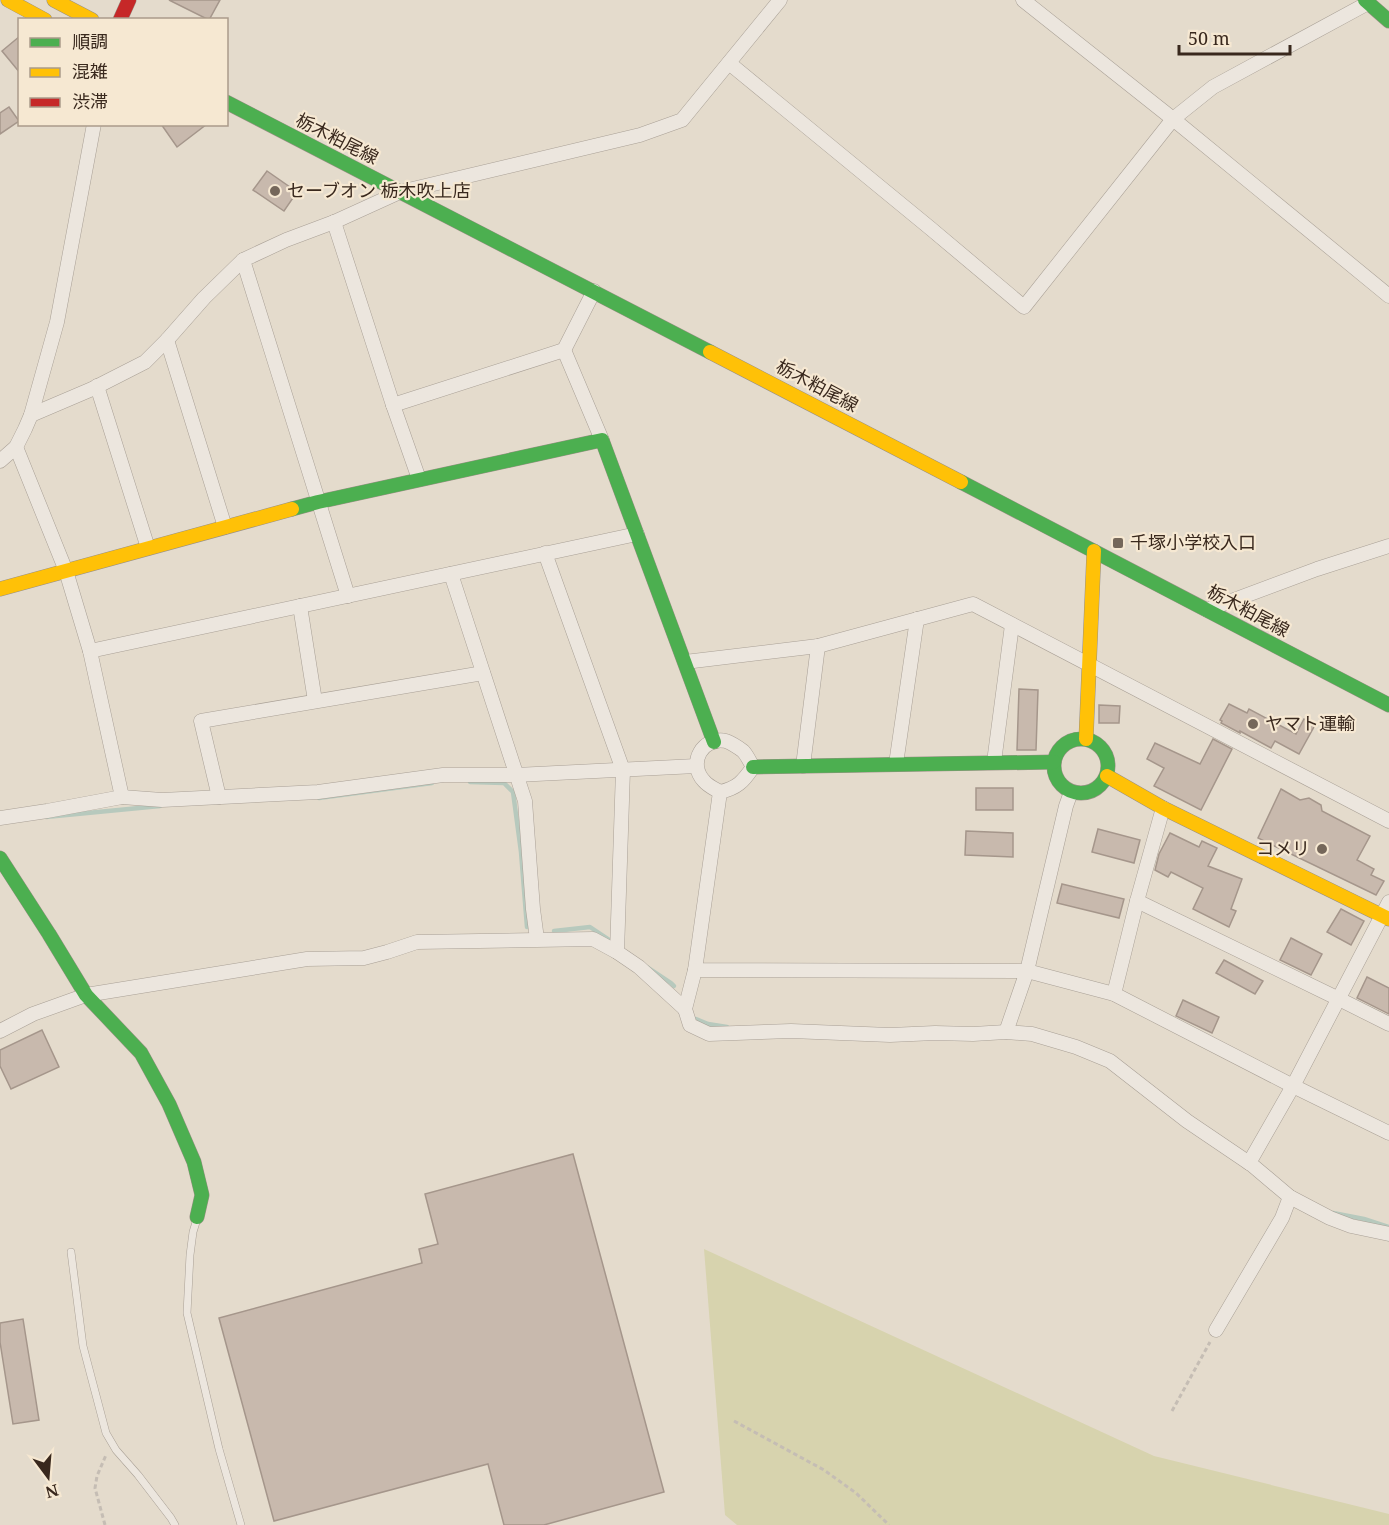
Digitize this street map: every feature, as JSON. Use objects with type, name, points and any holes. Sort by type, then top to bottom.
[{"type":"street","points":[[8,0],[41,18]]},
{"type":"street","points":[[54,0],[88,18]]},
{"type":"street","points":[[121,18],[129,0]]},
{"type":"street","points":[[31,415],[146,362],[204,298],[243,260],[286,240],[334,222],[400,192],[640,135],[682,120],[780,0]]},
{"type":"street","points":[[1023,0],[1389,296]]},
{"type":"street","points":[[729,63],[1024,307],[1173,119],[1214,87],[1367,1],[1389,21]]},
{"type":"street","name":"栃木粕尾線","points":[[228,103],[1389,705]]},
{"type":"street","points":[[0,461],[16,447],[31,415],[57,322],[94,126]]},
{"type":"street","points":[[334,222],[419,479]]},
{"type":"street","points":[[243,260],[348,596]]},
{"type":"street","points":[[393,405],[564,350],[594,291]]},
{"type":"street","points":[[167,340],[225,527]]},
{"type":"street","points":[[564,350],[602,440],[714,742]]},
{"type":"street","points":[[97,386],[148,548]]},
{"type":"street","points":[[0,589],[318,502],[602,440]]},
{"type":"street","points":[[16,447],[66,571],[90,651],[122,797]]},
{"type":"street","points":[[90,651],[637,534]]},
{"type":"street","points":[[1208,610],[1317,569],[1389,546]]},
{"type":"street","points":[[1086,739],[1094,551]]},
{"type":"street","points":[[545,554],[623,770],[617,952]]},
{"type":"street","points":[[451,574],[525,801],[537,939]]},
{"type":"street","points":[[685,662],[818,646],[973,604],[1389,821]]},
{"type":"street","points":[[300,606],[315,702]]},
{"type":"street","points":[[896,764],[918,619]]},
{"type":"street","points":[[993,762],[1012,624]]},
{"type":"street","points":[[803,766],[818,646]]},
{"type":"street","points":[[219,797],[201,721],[483,673]]},
{"type":"street","points":[[1086,739],[1100,746],[1108,760],[1107,776],[1099,787],[1085,793],[1071,792],[1061,784],[1055,774],[1054,762],[1060,749],[1066,744],[1072,740],[1086,739]]},
{"type":"street","points":[[727,741],[744,752],[753,767],[733,789],[720,792],[706,784],[696,766],[697,757],[706,745],[727,741]]},
{"type":"street","points":[[753,767],[1054,762]]},
{"type":"street","points":[[0,818],[122,797],[162,800],[318,792],[443,775],[516,775],[696,766]]},
{"type":"street","points":[[1107,776],[1163,808],[1386,917]]},
{"type":"street","points":[[685,1009],[695,970],[720,792]]},
{"type":"street","points":[[1006,1032],[1027,971],[1071,792]]},
{"type":"street","points":[[1114,994],[1163,808]]},
{"type":"street","points":[[0,858],[86,995],[141,1053],[169,1104],[194,1162],[202,1195],[197,1217]]},
{"type":"street","points":[[1137,902],[1389,1024]]},
{"type":"street","points":[[1249,1163],[1386,917],[1389,902]]},
{"type":"street","points":[[0,1031],[33,1014],[86,995],[307,959],[364,958],[417,942],[593,939],[639,967],[685,1009],[690,1025],[709,1035],[791,1031],[890,1035],[935,1033],[973,1035],[1006,1032],[1032,1034],[1076,1047],[1110,1061],[1187,1121],[1249,1163],[1290,1197],[1351,1226],[1389,1234]]},
{"type":"street","points":[[695,970],[1027,971],[1114,994],[1389,1133]]},
{"type":"street","points":[[1216,1330],[1282,1218],[1290,1197]]},
{"type":"lane","points":[[197,1217],[190,1255],[187,1313],[219,1449],[241,1525]]},
{"type":"lane","points":[[71,1252],[83,1346],[106,1433],[116,1450],[138,1475],[175,1525]]},
{"type":"path","points":[[1172,1411],[1216,1330]]},
{"type":"path","points":[[734,1421],[824,1470],[855,1493],[889,1525]]},
{"type":"path","points":[[105,1525],[95,1488],[97,1476],[111,1443]]},
{"type":"shaded area","points":[[704,1249],[1154,1456],[1389,1514],[1389,1525],[737,1525],[725,1515]]},
{"type":"building","points":[[169,0],[220,0],[210,18],[205,18]]},
{"type":"building","points":[[18,38],[18,71],[2,51]]},
{"type":"building","points":[[9,107],[18,122],[0,134],[0,113]]},
{"type":"building","points":[[162,126],[204,126],[177,147]]},
{"type":"building","name":"セーブオン 栃木吹上店","points":[[267,171],[297,192],[284,211],[253,190]]},
{"type":"building","points":[[1019,689],[1038,690],[1036,750],[1017,750]]},
{"type":"building","points":[[1229,704],[1247,713],[1249,709],[1296,734],[1304,719],[1315,725],[1299,754],[1275,741],[1271,748],[1221,723],[1220,720]]},
{"type":"building","points":[[1099,705],[1120,706],[1119,723],[1099,723]]},
{"type":"building","points":[[1213,739],[1232,749],[1201,810],[1154,786],[1164,768],[1147,759],[1155,743],[1200,764]]},
{"type":"building","points":[[976,788],[1013,788],[1013,810],[976,810]]},
{"type":"building","name":"コメリ","points":[[1281,789],[1300,800],[1309,798],[1321,805],[1322,811],[1370,836],[1357,860],[1374,869],[1371,875],[1384,881],[1376,895],[1258,838]]},
{"type":"building","points":[[1098,829],[1140,840],[1134,863],[1092,852]]},
{"type":"building","points":[[966,831],[1013,833],[1013,857],[965,855]]},
{"type":"building","points":[[1170,833],[1199,847],[1202,841],[1217,848],[1208,866],[1242,879],[1231,909],[1236,911],[1229,927],[1193,909],[1203,888],[1171,872],[1168,877],[1155,870],[1159,854]]},
{"type":"building","points":[[1062,884],[1124,899],[1119,918],[1057,903]]},
{"type":"building","points":[[1341,909],[1364,921],[1351,945],[1327,932]]},
{"type":"building","points":[[1291,938],[1322,954],[1311,975],[1280,960]]},
{"type":"building","points":[[1224,960],[1263,981],[1255,994],[1216,973]]},
{"type":"building","points":[[1367,977],[1389,988],[1389,1014],[1357,998]]},
{"type":"building","points":[[1183,1000],[1219,1017],[1212,1033],[1176,1016]]},
{"type":"building","points":[[42,1030],[59,1067],[11,1089],[0,1066],[0,1050]]},
{"type":"building","points":[[573,1154],[664,1492],[544,1525],[504,1525],[488,1464],[274,1521],[219,1318],[422,1263],[419,1249],[438,1244],[425,1194]]},
{"type":"building","points":[[23,1319],[39,1420],[13,1424],[0,1342],[0,1323]]},
{"type":"waterway","points":[[470,782],[504,783],[513,792],[527,927],[529,927]]},
{"type":"waterway","points":[[319,798],[432,783]]},
{"type":"waterway","points":[[46,817],[160,806]]},
{"type":"waterway","points":[[554,931],[590,927],[611,941]]},
{"type":"waterway","points":[[647,967],[674,986]]},
{"type":"waterway","points":[[696,1019],[708,1024],[727,1027]]},
{"type":"waterway","points":[[1333,1213],[1389,1227]]},
{"type":"traffic: fast","points":[[1365,0],[1389,21]]},
{"type":"traffic: fast","points":[[228,103],[710,352]]},
{"type":"traffic: fast","points":[[292,509],[602,440],[714,742]]},
{"type":"traffic: fast","points":[[961,482],[1389,705]]},
{"type":"traffic: fast","points":[[1081,739],[1091,741],[1100,747],[1106,756],[1108,766],[1106,776],[1100,785],[1091,791],[1081,793],[1071,791],[1062,785],[1056,776],[1054,766],[1056,756],[1062,747],[1071,741],[1081,739]]},
{"type":"traffic: fast","points":[[753,767],[1054,762]]},
{"type":"traffic: fast","points":[[0,858],[86,995],[141,1053],[169,1104],[194,1162],[202,1195],[197,1217]]},
{"type":"traffic: slow","points":[[8,0],[41,18]]},
{"type":"traffic: slow","points":[[54,0],[88,18]]},
{"type":"traffic: slow","points":[[710,352],[961,482]]},
{"type":"traffic: slow","points":[[0,589],[292,509]]},
{"type":"traffic: slow","points":[[1086,739],[1094,551]]},
{"type":"traffic: slow","points":[[1107,776],[1163,808],[1389,919]]},
{"type":"traffic: jam","points":[[121,18],[129,0]]},
{"type":"place","name":"セーブオン 栃木吹上店","points":[[275,191]]},
{"type":"place","name":"千塚小学校入口","points":[[1118,543]]},
{"type":"place","name":"ヤマト運輸","points":[[1253,724]]},
{"type":"place","name":"コメリ","points":[[1322,849]]}]
